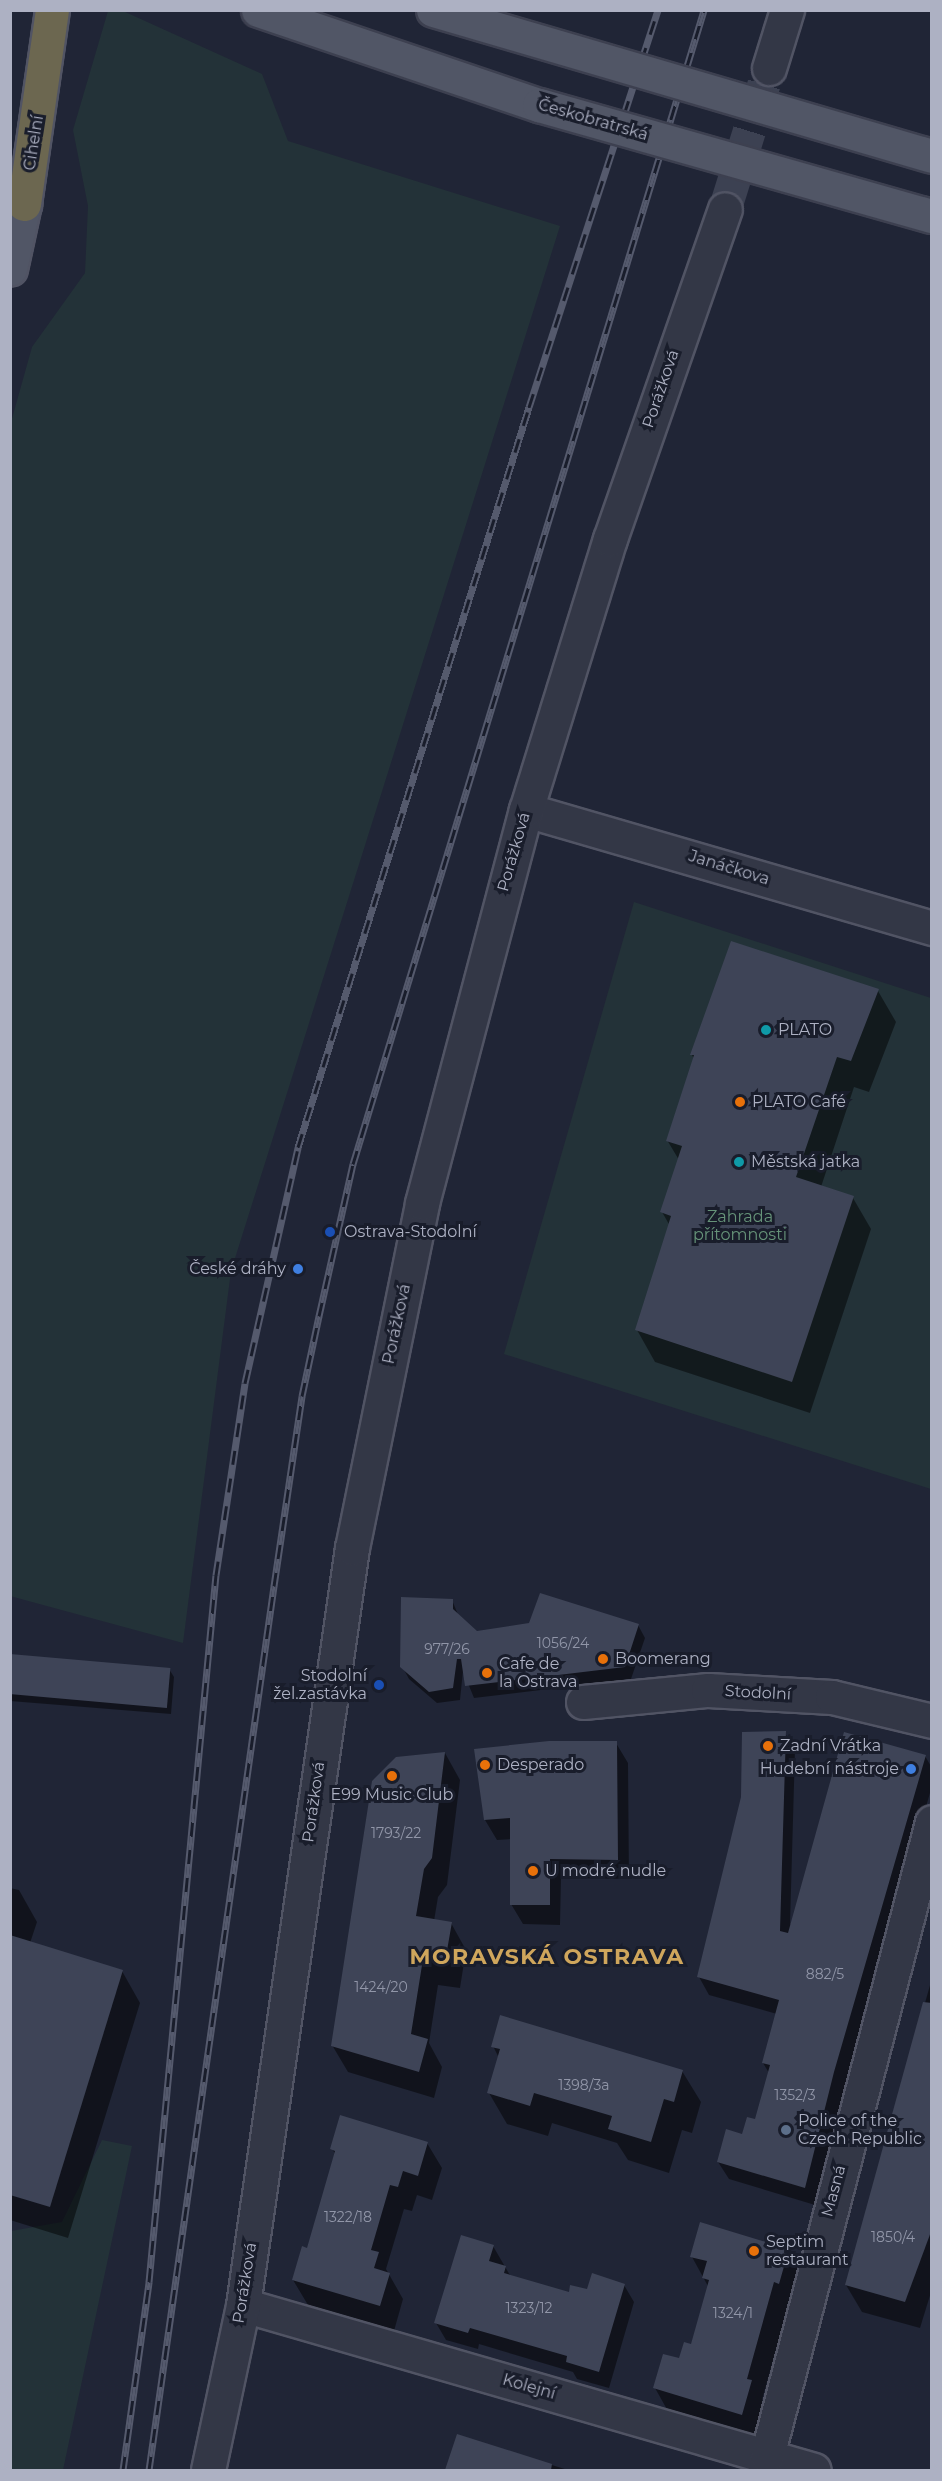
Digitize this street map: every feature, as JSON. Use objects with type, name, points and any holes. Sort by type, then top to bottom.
[{"type":"highway","name":"Cihelní","points":[[17,206],[44,81],[52,10]]},
{"type":"highway","name":"Cihelní","points":[[44,81],[70,10]]},
{"type":"main road","name":"Českobratrská","points":[[258,10],[539,105],[932,216]]},
{"type":"main road","points":[[433,10],[932,156]]},
{"type":"main road","points":[[10,269],[17,206]]},
{"type":"street","points":[[769,68],[787,10]]},
{"type":"street","name":"Porážková","points":[[208,2470],[243,2305],[352,1548],[422,1203],[526,810],[610,539],[725,209]]},
{"type":"street","name":"Janáčkova","points":[[526,810],[932,928]]},
{"type":"street","name":"Stodolní","points":[[582,1702],[708,1690],[832,1697],[932,1721]]},
{"type":"street","name":"Masná","points":[[767,2456],[932,1822]]},
{"type":"street","name":"Kolejní","points":[[243,2305],[814,2470]]},
{"type":"green space","points":[[108,11],[123,11],[262,74],[288,141],[560,226],[231,1271],[183,1643],[10,1596],[11,422],[32,347],[85,273],[88,206],[73,130]]},
{"type":"green space","name":"Zahrada přítomnosti","points":[[634,902],[931,998],[931,1489],[504,1354]]},
{"type":"green space","points":[[102,2140],[132,2146],[63,2470],[11,2470],[11,2231],[62,2222]]},
{"type":"building","name":"Městská jatka","points":[[731,941],[879,989],[851,1061],[837,1057],[796,1177],[854,1196],[792,1382],[635,1330],[671,1216],[660,1212],[682,1146],[666,1141],[694,1055],[690,1055]]},
{"type":"building","points":[[540,1593],[639,1624],[625,1667],[465,1686],[461,1659],[457,1659],[453,1688],[429,1692],[400,1667],[401,1597],[453,1599],[453,1609],[477,1631],[529,1623]]},
{"type":"building","points":[[10,1654],[170,1668],[167,1708],[10,1694]]},
{"type":"building","points":[[786,1731],[780,1931],[788,1933],[844,1732],[926,1755],[834,2072],[805,2188],[717,2162],[726,2129],[742,2134],[747,2117],[755,2119],[770,2065],[762,2063],[779,2000],[697,1977],[741,1797],[742,1732]]},
{"type":"building","points":[[549,1741],[617,1741],[618,1860],[550,1859],[550,1905],[510,1905],[510,1818],[484,1820],[474,1749]]},
{"type":"building","points":[[445,1752],[432,1858],[424,1869],[416,1916],[452,1922],[445,1962],[423,1959],[411,2034],[428,2039],[419,2072],[331,2046],[372,1781],[396,1757]]},
{"type":"building","points":[[10,1935],[123,1970],[50,2207],[10,2195]]},
{"type":"building","points":[[923,2002],[932,2003],[932,2229],[905,2302],[845,2285]]},
{"type":"building","points":[[500,2015],[683,2070],[674,2102],[664,2099],[651,2142],[608,2129],[612,2116],[534,2093],[530,2106],[487,2093],[500,2049],[491,2047]]},
{"type":"building","points":[[340,2115],[428,2142],[418,2176],[403,2171],[398,2187],[390,2185],[371,2250],[379,2252],[374,2268],[390,2273],[380,2306],[292,2280],[302,2246],[307,2248],[335,2151],[330,2149]]},
{"type":"building","points":[[700,2222],[789,2249],[779,2284],[774,2282],[747,2379],[752,2380],[742,2415],[653,2388],[663,2354],[679,2358],[684,2342],[691,2344],[709,2280],[702,2278],[707,2261],[690,2257]]},
{"type":"building","points":[[461,2235],[494,2245],[489,2261],[506,2266],[504,2273],[569,2292],[570,2285],[587,2289],[592,2273],[625,2284],[599,2372],[566,2362],[567,2356],[470,2328],[468,2333],[434,2323]]},
{"type":"building","points":[[457,2434],[552,2464],[551,2470],[445,2470]]},
{"type":"tunnel","points":[[725,209],[769,68]]},
{"type":"railway","points":[[123,2470],[149,2282],[216,1575],[245,1383],[298,1147],[529,407],[658,10]]},
{"type":"railway","points":[[149,2470],[302,1396],[353,1164],[704,10]]},
{"type":"place","name":"PLATO","points":[[766,1030]]},
{"type":"place","name":"PLATO Café","points":[[740,1102]]},
{"type":"place","name":"Městská jatka","points":[[739,1162]]},
{"type":"place","name":"Ostrava-Stodolní","points":[[330,1232]]},
{"type":"place","name":"České dráhy","points":[[298,1269]]},
{"type":"place","name":"Boomerang","points":[[603,1659]]},
{"type":"place","name":"Cafe de la Ostrava","points":[[487,1673]]},
{"type":"place","name":"Stodolní žel.zastávka","points":[[379,1685]]},
{"type":"place","name":"Zadní Vrátka","points":[[768,1746]]},
{"type":"place","name":"Desperado","points":[[485,1765]]},
{"type":"place","name":"Hudební nástroje","points":[[911,1769]]},
{"type":"place","name":"E99 Music Club","points":[[392,1776]]},
{"type":"place","name":"U modré nudle","points":[[533,1871]]},
{"type":"place","name":"Police of the Czech Republic","points":[[786,2130]]},
{"type":"place","name":"Septim restaurant","points":[[754,2251]]},
{"type":"district","name":"MORAVSKÁ OSTRAVA","points":[[547,1957]]}]
